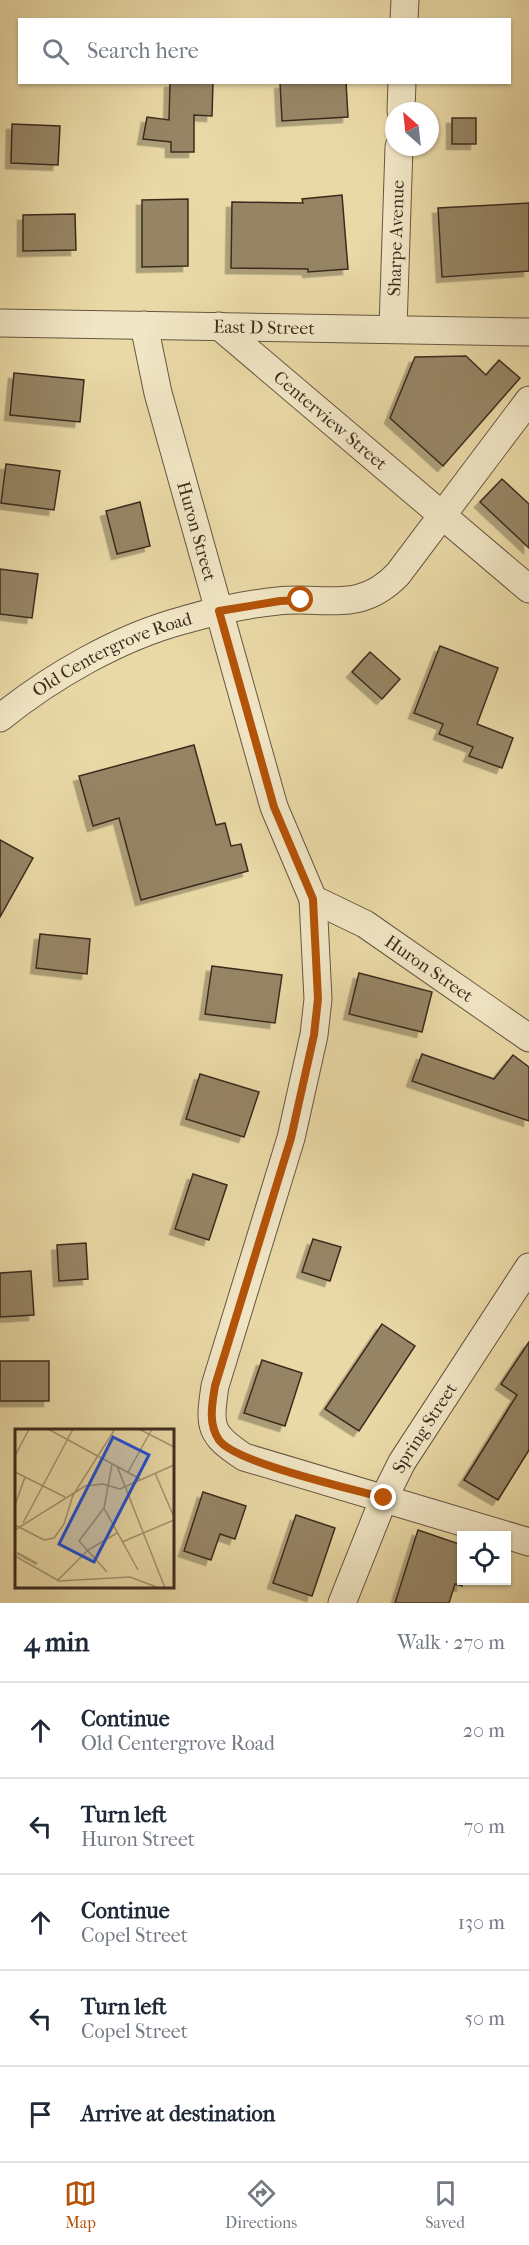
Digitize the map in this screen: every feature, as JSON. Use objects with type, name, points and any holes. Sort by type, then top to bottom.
[{"type":"street","points":[[404,18],[405,0]]},
{"type":"street","points":[[401,102],[402,84]]},
{"type":"street","name":"Sharpe Avenue","points":[[393,328],[399,156]]},
{"type":"street","name":"East D Street","points":[[0,323],[529,332]]},
{"type":"street","name":"Huron Street","points":[[144,325],[158,393],[274,807],[313,899],[365,924],[529,1038]]},
{"type":"street","name":"Centerview Street","points":[[219,326],[441,516]]},
{"type":"street","name":"Old Centergrove Road","points":[[0,718],[60,674],[158,629],[219,611],[280,601],[333,602],[362,599],[389,583],[529,400]]},
{"type":"street","points":[[441,516],[529,589]]},
{"type":"street","points":[[313,899],[318,999],[314,1035],[291,1138],[215,1386],[211,1416],[220,1441],[244,1457],[529,1542]]},
{"type":"street","name":"Spring Street","points":[[342,1603],[384,1498],[402,1462],[529,1267]]},
{"type":"building","points":[[170,84],[213,84],[212,116],[194,115],[194,152],[171,152],[171,142],[143,139],[147,117],[169,120]]},
{"type":"building","points":[[280,84],[346,84],[348,117],[282,121]]},
{"type":"building","points":[[452,118],[476,118],[476,144],[452,144]]},
{"type":"building","points":[[12,124],[60,126],[58,165],[11,163]]},
{"type":"building","points":[[342,195],[348,269],[308,272],[308,269],[231,268],[232,202],[303,203],[302,199]]},
{"type":"building","points":[[188,199],[188,266],[142,267],[142,200]]},
{"type":"building","points":[[529,203],[529,271],[442,277],[438,208]]},
{"type":"building","points":[[75,214],[76,250],[23,251],[23,215]]},
{"type":"building","points":[[466,356],[486,375],[499,360],[520,378],[443,466],[390,418],[415,357]]},
{"type":"building","points":[[14,373],[84,380],[80,422],[10,415]]},
{"type":"building","points":[[6,464],[60,471],[54,510],[1,503]]},
{"type":"building","points":[[502,479],[529,504],[529,548],[480,502]]},
{"type":"building","points":[[140,502],[150,546],[117,554],[106,511]]},
{"type":"building","points":[[0,569],[38,574],[32,618],[0,614]]},
{"type":"building","points":[[440,646],[498,668],[477,724],[513,738],[502,768],[469,756],[473,747],[439,734],[443,724],[414,713]]},
{"type":"building","points":[[370,652],[400,679],[382,699],[352,672]]},
{"type":"building","points":[[194,745],[216,825],[225,823],[231,846],[241,844],[248,871],[141,900],[119,818],[93,826],[79,776]]},
{"type":"building","points":[[0,840],[33,858],[0,917]]},
{"type":"building","points":[[40,934],[90,939],[87,974],[36,968]]},
{"type":"building","points":[[212,966],[282,975],[275,1023],[205,1014]]},
{"type":"building","points":[[359,973],[432,992],[422,1032],[349,1014]]},
{"type":"building","points":[[422,1054],[494,1079],[513,1055],[529,1067],[529,1121],[412,1081]]},
{"type":"building","points":[[200,1074],[259,1092],[244,1137],[186,1119]]},
{"type":"building","points":[[193,1174],[227,1185],[209,1240],[175,1229]]},
{"type":"building","points":[[313,1239],[341,1247],[330,1281],[302,1272]]},
{"type":"building","points":[[86,1243],[88,1279],[59,1281],[57,1245]]},
{"type":"building","points":[[31,1271],[34,1315],[0,1317],[0,1273]]},
{"type":"building","points":[[382,1324],[415,1346],[359,1431],[325,1409]]},
{"type":"building","points":[[529,1342],[529,1450],[498,1500],[464,1480],[517,1395],[501,1384]]},
{"type":"building","points":[[262,1360],[302,1373],[285,1426],[244,1413]]},
{"type":"building","points":[[0,1361],[49,1361],[49,1401],[0,1401]]},
{"type":"building","points":[[203,1492],[246,1506],[235,1539],[220,1534],[211,1560],[184,1551]]},
{"type":"building","points":[[296,1515],[335,1528],[312,1596],[273,1583]]},
{"type":"building","points":[[418,1530],[457,1543],[457,1585],[455,1584],[449,1603],[395,1603]]},
{"type":"route","points":[[301,600],[280,601],[219,611],[274,807],[313,899],[318,999],[314,1035],[291,1138],[215,1386],[211,1416],[220,1441],[244,1457],[384,1498]]}]
